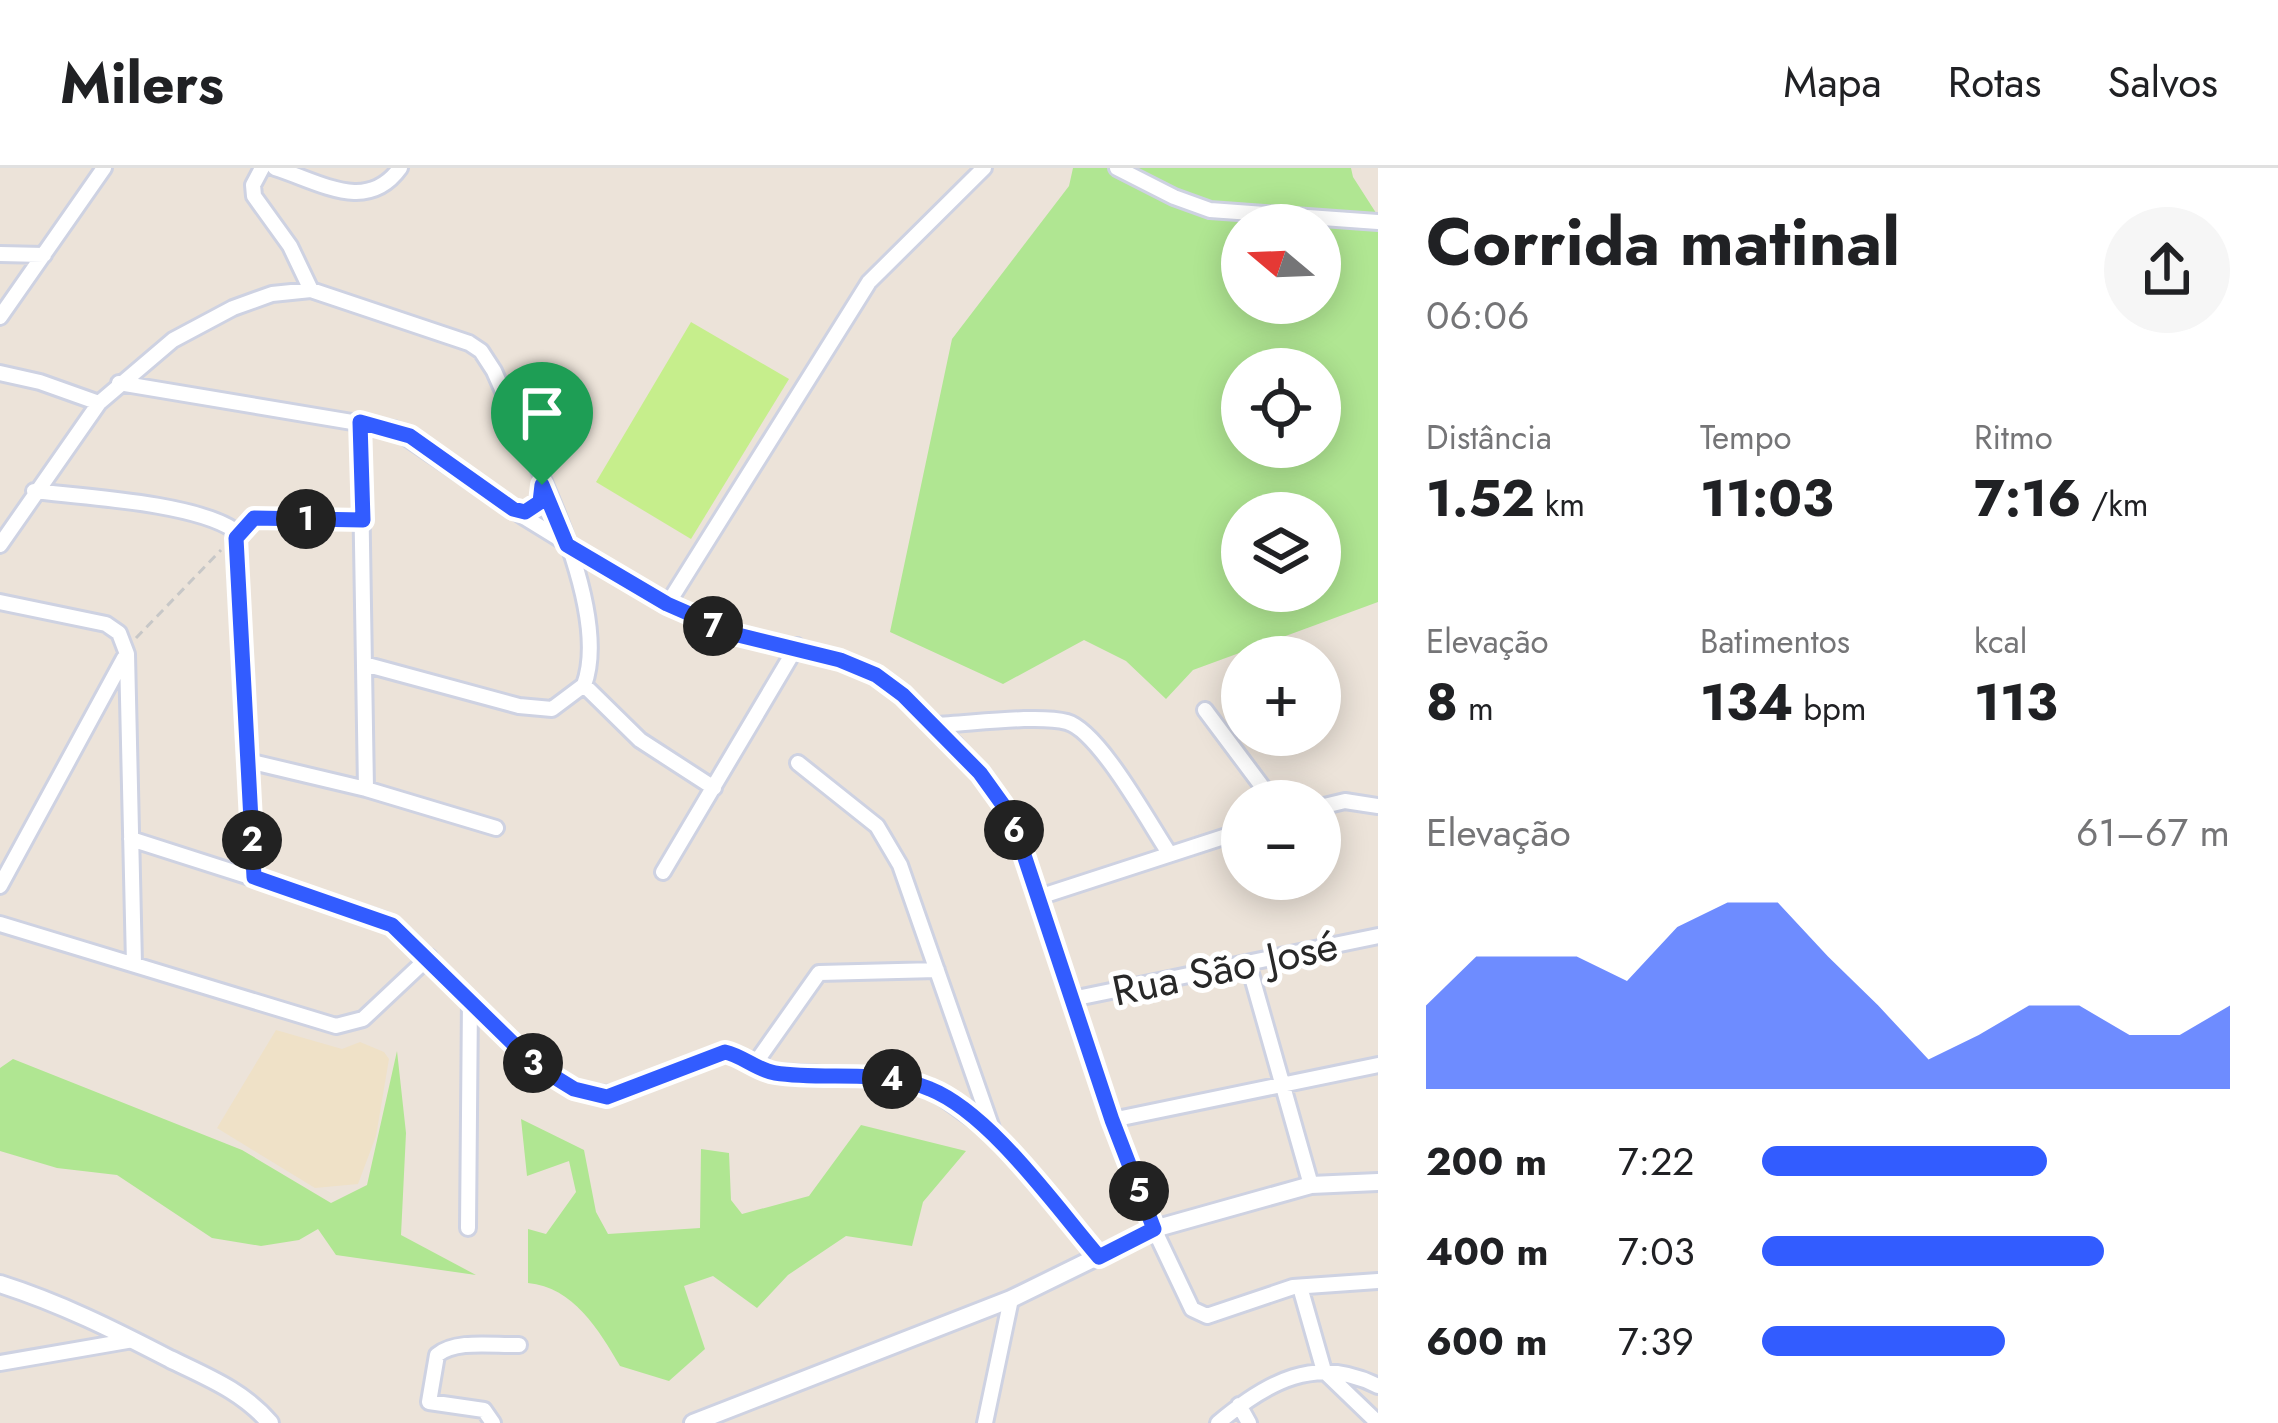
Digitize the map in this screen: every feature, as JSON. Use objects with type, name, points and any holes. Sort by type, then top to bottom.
[{"type":"street","points":[[0,317],[104,168]]},
{"type":"street","points":[[262,168],[253,184],[254,196],[290,246],[311,290]]},
{"type":"street","points":[[275,168],[364,195],[384,187],[400,168]]},
{"type":"street","points":[[667,604],[869,282],[983,168]]},
{"type":"street","points":[[1117,168],[1210,210],[1378,222]]},
{"type":"street","points":[[0,254],[44,255]]},
{"type":"street","points":[[0,545],[34,491],[119,383],[173,340],[233,308],[272,294],[311,290],[482,351],[567,545],[590,617],[591,656],[584,685],[566,701],[539,711],[364,664]]},
{"type":"street","points":[[0,374],[99,403]]},
{"type":"street","points":[[119,383],[360,422],[410,436],[567,545],[667,604],[738,635],[797,646],[876,675],[935,725],[1003,805],[1040,897],[1112,1120],[1154,1229],[1196,1313],[1214,1315],[1300,1287],[1378,1281]]},
{"type":"street","points":[[360,422],[366,789]]},
{"type":"street","points":[[513,509],[525,512],[540,502],[542,485]]},
{"type":"street","points":[[34,491],[173,511],[221,522],[236,535],[254,877]]},
{"type":"street","points":[[0,602],[106,624],[119,633],[126,650],[134,964]]},
{"type":"street","points":[[663,872],[797,646]]},
{"type":"street","points":[[0,886],[126,650]]},
{"type":"street","points":[[584,685],[640,740],[714,788]]},
{"type":"street","points":[[1204,710],[1257,780]]},
{"type":"street","points":[[935,725],[1058,720],[1079,727],[1095,743],[1169,853]]},
{"type":"street","points":[[248,761],[366,789],[496,828]]},
{"type":"street","points":[[798,763],[844,796],[888,842],[994,1134]]},
{"type":"street","points":[[1341,802],[1378,806]]},
{"type":"street","points":[[1040,897],[1221,837]]},
{"type":"street","points":[[131,839],[385,920],[429,957],[535,1065],[591,1095],[607,1097],[630,1091],[725,1052],[773,1072],[872,1076],[943,1095],[994,1134],[1099,1257]]},
{"type":"street","points":[[0,924],[336,1027],[363,1019],[429,957]]},
{"type":"street","name":"Rua São José","points":[[1072,999],[1378,936]]},
{"type":"street","points":[[1248,962],[1311,1185]]},
{"type":"street","points":[[754,1065],[817,975],[835,970],[937,970]]},
{"type":"street","points":[[468,1228],[470,1000]]},
{"type":"street","points":[[1112,1120],[1378,1065]]},
{"type":"street","points":[[693,1423],[1011,1299],[1154,1229],[1311,1185],[1378,1182]]},
{"type":"street","points":[[0,1284],[71,1309],[241,1395],[270,1423]]},
{"type":"street","points":[[1300,1287],[1324,1371],[1378,1423]]},
{"type":"street","points":[[986,1423],[1011,1299]]},
{"type":"street","points":[[0,1363],[133,1340]]},
{"type":"street","points":[[493,1423],[484,1411],[429,1402],[437,1355],[446,1348],[519,1345]]},
{"type":"street","points":[[1218,1423],[1239,1405],[1281,1382],[1324,1371],[1344,1371],[1378,1386]]},
{"type":"street","points":[[1239,1405],[1249,1423]]},
{"type":"path","points":[[126,650],[254,518],[363,520]]},
{"type":"shaded area","points":[[276,1030],[342,1049],[360,1042],[389,1059],[376,1136],[358,1184],[315,1188],[217,1128]]},
{"type":"green space","points":[[1073,168],[1351,168],[1378,216],[1378,602],[1286,636],[1221,636],[1221,660],[1193,670],[1166,699],[1126,661],[1084,640],[1003,684],[890,632],[952,339],[1069,186]]},
{"type":"green space","points":[[691,322],[789,379],[691,539],[596,482]]},
{"type":"green space","points":[[397,1051],[406,1133],[401,1235],[476,1275],[336,1255],[318,1229],[299,1240],[261,1246],[212,1238],[117,1175],[57,1168],[0,1151],[0,1068],[13,1059],[242,1150],[331,1203],[367,1185]]},
{"type":"green space","points":[[521,1119],[584,1150],[596,1212],[608,1234],[700,1228],[701,1149],[729,1153],[731,1200],[742,1214],[809,1196],[861,1125],[966,1151],[923,1202],[912,1246],[846,1236],[788,1275],[757,1308],[713,1276],[684,1286],[705,1349],[669,1381],[620,1366],[583,1312],[558,1293],[528,1283],[528,1229],[546,1234],[576,1192],[569,1161],[527,1176]]},
{"type":"route","points":[[360,422],[410,436],[513,509],[525,512],[540,502],[542,485],[567,545],[702,622],[738,635],[797,646],[876,675],[935,725],[980,773],[1003,805],[1019,840],[1112,1120],[1154,1229],[1099,1257],[994,1134],[943,1095],[914,1084],[872,1076],[773,1072],[725,1052],[607,1097],[574,1089],[535,1065],[392,925],[254,877],[236,538],[254,518],[363,520],[360,422]]}]
